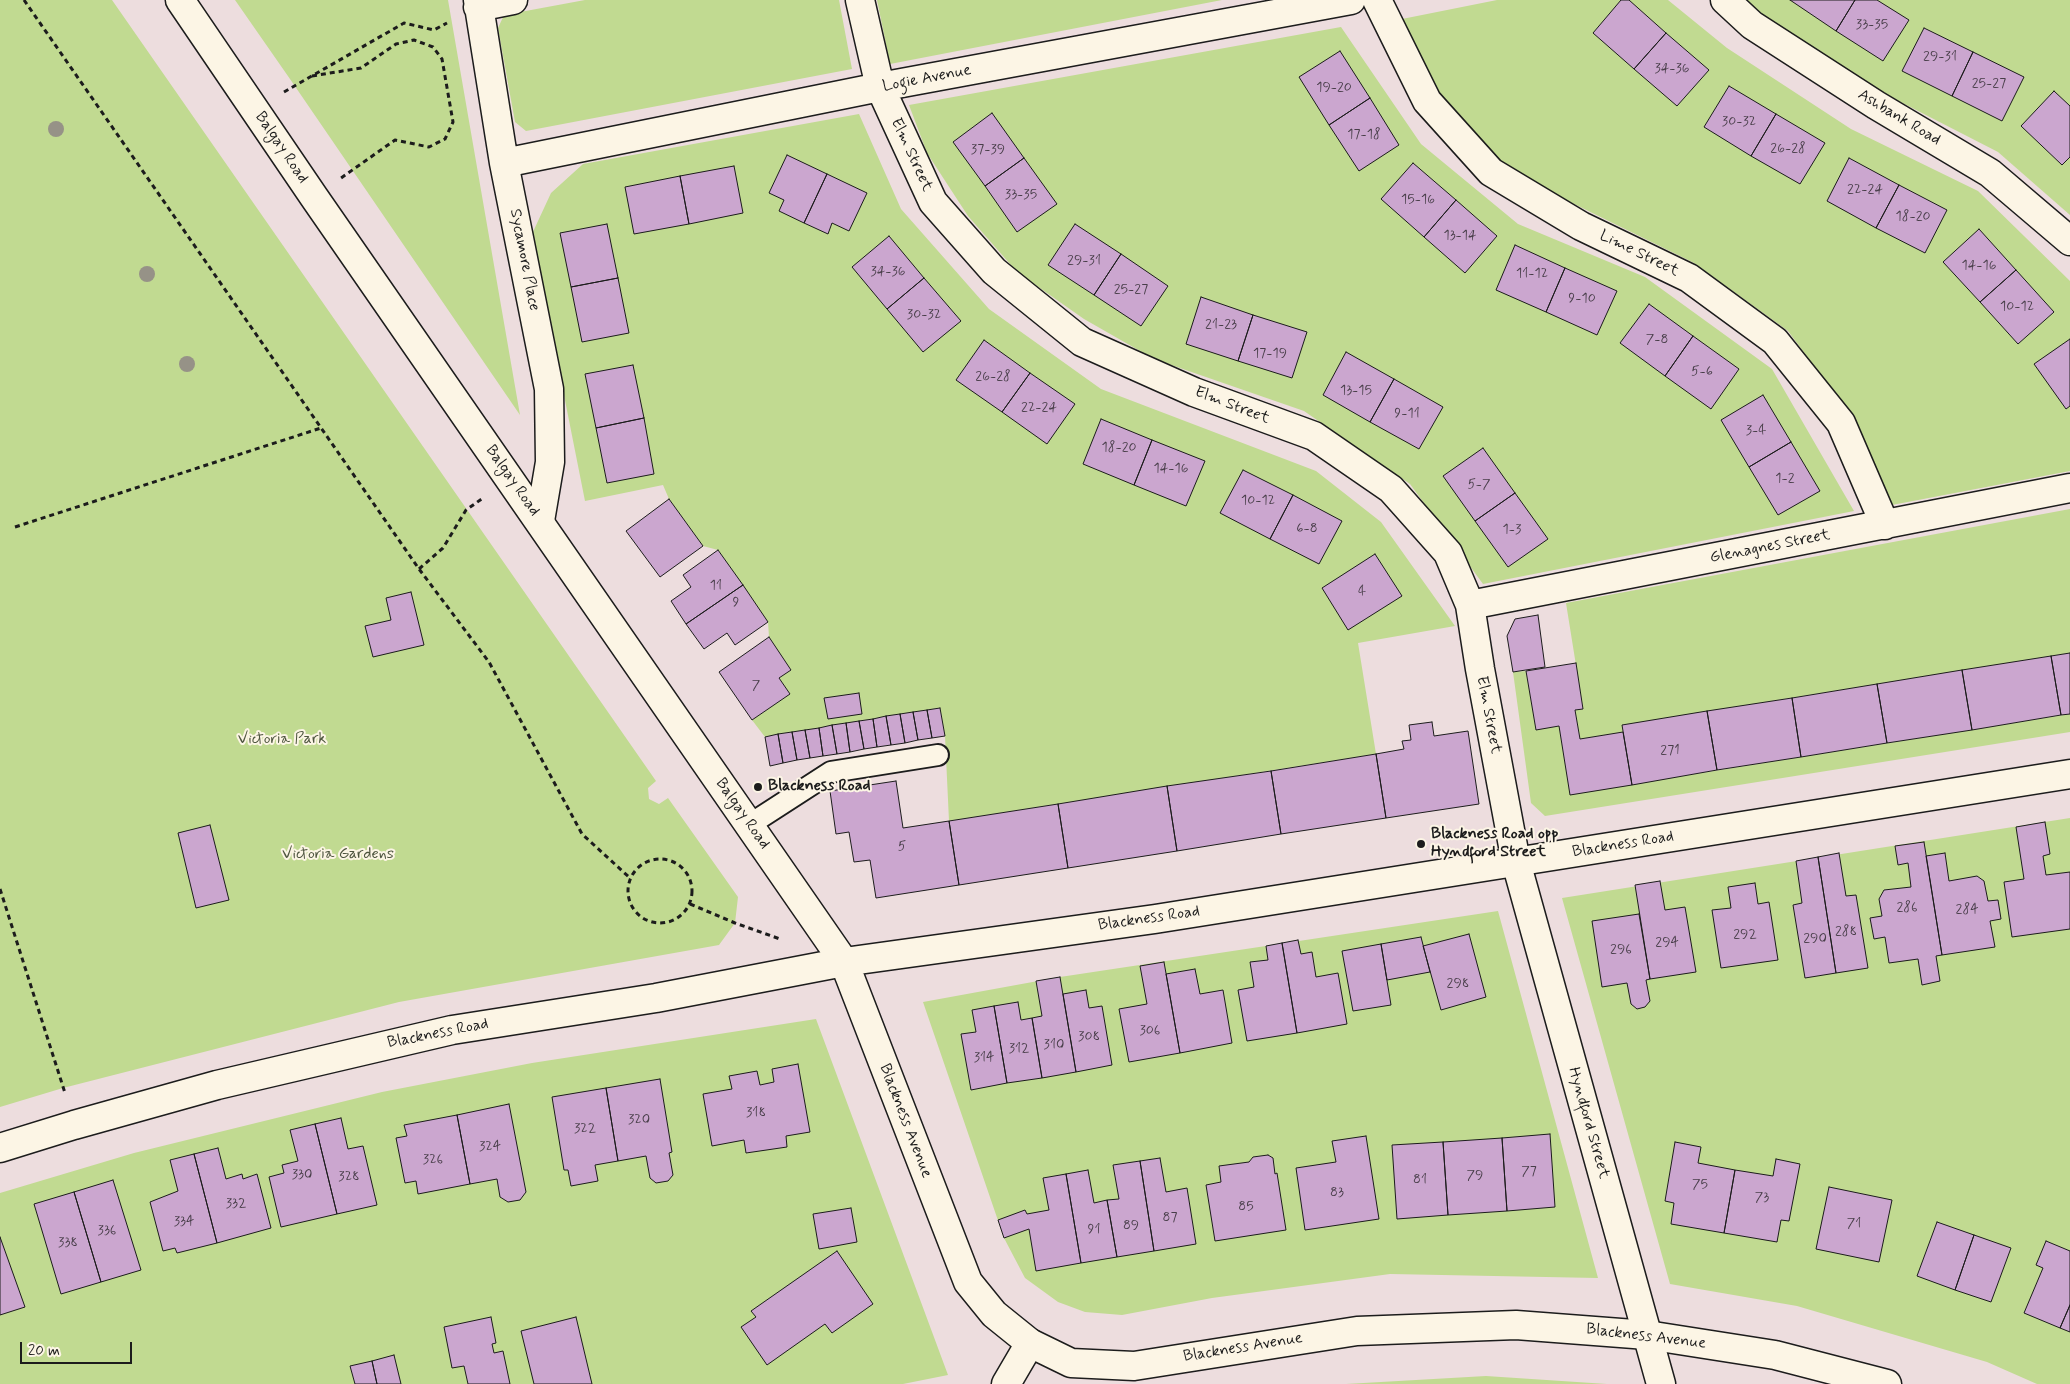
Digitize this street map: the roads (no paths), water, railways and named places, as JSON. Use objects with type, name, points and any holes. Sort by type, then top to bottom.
[{"type":"street","name":"Balgay Road","points":[[180,0],[314,198],[511,479],[844,962]]},
{"type":"street","points":[[478,3],[513,0]]},
{"type":"street","name":"Elm Street","points":[[860,0],[880,87],[933,202],[994,271],[1082,342],[1194,392],[1314,436],[1391,489],[1448,553],[1470,604],[1480,669],[1516,862]]},
{"type":"street","name":"Logie Avenue","points":[[504,163],[880,87],[1351,0]]},
{"type":"street","name":"Lime Street","points":[[1377,0],[1427,101],[1491,172],[1581,226],[1689,278],[1775,341],[1841,423],[1885,525]]},
{"type":"street","name":"Ashbank Road","points":[[1725,0],[1752,25],[1876,105],[1990,173],[2070,241]]},
{"type":"street","name":"Sycamore Place","points":[[478,3],[504,163],[550,389],[550,462],[540,521]]},
{"type":"street","name":"Glenagnes Street","points":[[1470,604],[2070,488]]},
{"type":"street","name":"Blackness Road","points":[[0,1148],[74,1124],[226,1083],[452,1030],[656,998],[844,962],[1154,919],[2070,774]]},
{"type":"street","name":"Hyndford Street","points":[[1516,862],[1661,1384]]},
{"type":"street","name":"Blackness Avenue","points":[[844,962],[968,1282],[994,1314],[1030,1342],[1071,1362],[1134,1366],[1357,1330],[1516,1325],[1648,1335],[1775,1354],[1886,1384]]},
{"type":"street","points":[[1006,1384],[1030,1342]]},
{"type":"lane","points":[[749,825],[831,772],[938,755]]},
{"type":"place","name":"Blackness Road","points":[[758,787]]},
{"type":"place","name":"Blackness Road opp Hyndford Street","points":[[1421,844]]},
{"type":"park label","name":"Victoria Park","points":[[282,740]]},
{"type":"park label","name":"Victoria Gardens","points":[[338,855]]}]
